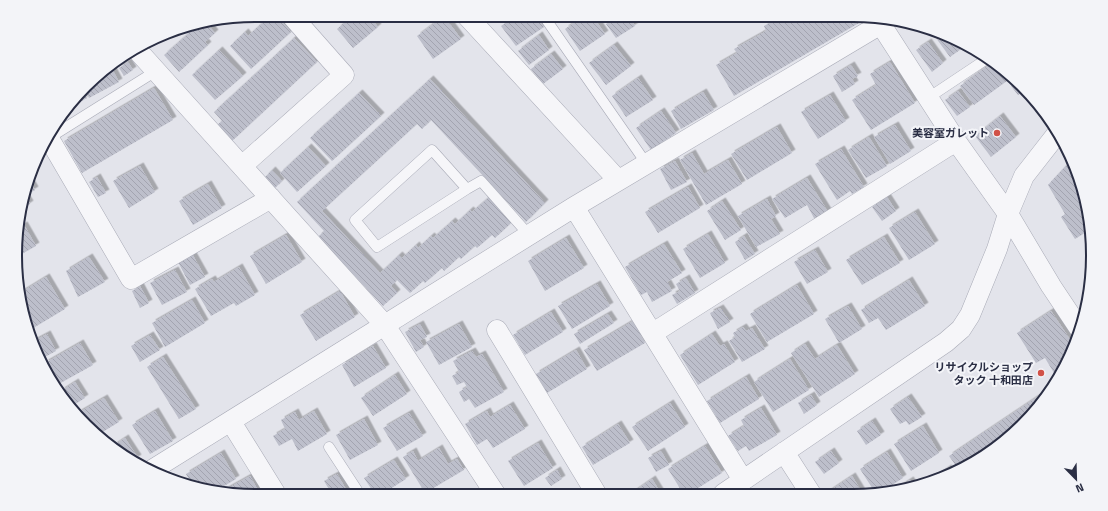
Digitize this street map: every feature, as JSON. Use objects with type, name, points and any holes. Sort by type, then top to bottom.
[{"type":"street","points":[[242,166],[344,75],[297,22]]},
{"type":"street","points":[[472,22],[618,180]]},
{"type":"street","points":[[157,467],[231,422],[384,324],[877,23]]},
{"type":"street","points":[[880,24],[956,141],[1008,214],[1051,286],[1076,324]]},
{"type":"street","points":[[140,53],[384,324],[492,489]]},
{"type":"street","points":[[730,489],[946,342],[961,330],[970,315],[983,284],[997,249],[1008,214],[1024,176],[1054,137]]},
{"type":"street","points":[[653,333],[956,141]]},
{"type":"street","points":[[51,142],[131,279],[271,198]]},
{"type":"street","points":[[574,207],[743,480]]},
{"type":"street","points":[[496,330],[593,489]]},
{"type":"street","points":[[231,422],[274,489]]},
{"type":"street","points":[[784,452],[808,489]]},
{"type":"lane","points":[[548,22],[646,163]]},
{"type":"lane","points":[[928,98],[983,62]]},
{"type":"lane","points":[[58,131],[156,71]]},
{"type":"lane","points":[[468,189],[432,150],[355,220],[377,247],[481,181],[529,235]]},
{"type":"lane","points":[[329,447],[356,489]]},
{"type":"building","points":[[263,22],[282,22],[291,32],[251,69],[230,46],[245,32],[248,36]]},
{"type":"building","points":[[345,22],[374,22],[378,27],[353,48],[337,29]]},
{"type":"building","points":[[436,22],[448,22],[461,39],[433,59],[417,36]]},
{"type":"building","points":[[507,22],[540,22],[544,27],[516,46],[501,26]]},
{"type":"building","points":[[575,22],[597,22],[605,34],[580,51],[565,29]]},
{"type":"building","points":[[609,22],[632,22],[635,26],[616,38],[606,24]]},
{"type":"building","points":[[771,22],[859,23],[734,96],[716,65],[737,53],[734,49],[766,31],[764,26]]},
{"type":"building","points":[[209,26],[215,33],[205,42],[208,45],[179,72],[164,55],[191,31]]},
{"type":"building","points":[[539,35],[549,50],[529,65],[518,51]]},
{"type":"building","points":[[935,37],[961,49],[950,57]]},
{"type":"building","points":[[294,38],[317,62],[232,141],[217,125],[222,121],[214,112]]},
{"type":"building","points":[[928,42],[943,63],[932,72],[916,50]]},
{"type":"building","points":[[614,45],[631,66],[606,85],[589,63]]},
{"type":"building","points":[[219,50],[243,76],[215,100],[192,75]]},
{"type":"building","points":[[551,54],[563,69],[543,84],[531,69]]},
{"type":"building","points":[[128,62],[133,70],[124,76],[119,68]]},
{"type":"building","points":[[890,62],[915,103],[871,130],[852,100],[876,85],[870,74]]},
{"type":"building","points":[[851,65],[858,76],[852,79],[855,84],[842,92],[833,76]]},
{"type":"building","points":[[988,65],[1007,81],[974,105],[960,86]]},
{"type":"building","points":[[113,70],[119,82],[89,98],[87,94],[90,90]]},
{"type":"building","points":[[638,78],[653,100],[626,117],[612,96]]},
{"type":"building","points":[[430,79],[545,203],[526,222],[431,120],[422,129],[417,124],[322,211],[380,273],[399,255],[402,258],[416,245],[418,248],[431,236],[433,238],[452,221],[455,224],[470,210],[472,212],[489,197],[512,222],[495,238],[492,235],[477,248],[475,246],[461,259],[459,257],[444,271],[442,268],[425,283],[423,281],[410,293],[397,280],[391,286],[397,293],[383,306],[318,237],[324,231],[297,202]]},
{"type":"building","points":[[1012,85],[1021,93],[1018,95],[1011,86]]},
{"type":"building","points":[[154,88],[173,120],[82,173],[64,141]]},
{"type":"building","points":[[958,91],[970,107],[957,116],[945,100]]},
{"type":"building","points":[[703,92],[714,110],[681,129],[671,111]]},
{"type":"building","points":[[359,93],[381,116],[332,161],[310,138]]},
{"type":"building","points":[[86,95],[87,98],[80,102]]},
{"type":"building","points":[[830,95],[846,121],[818,139],[801,112]]},
{"type":"building","points":[[661,111],[676,133],[651,150],[636,128]]},
{"type":"building","points":[[1000,116],[1016,137],[991,157],[975,136]]},
{"type":"building","points":[[895,125],[911,151],[890,164],[874,137]]},
{"type":"building","points":[[777,127],[792,153],[747,180],[731,154]]},
{"type":"building","points":[[869,137],[887,166],[866,178],[848,150]]},
{"type":"building","points":[[308,147],[326,166],[297,192],[280,173]]},
{"type":"building","points":[[841,149],[864,187],[852,194],[850,191],[837,200],[815,164]]},
{"type":"building","points":[[692,153],[704,174],[728,160],[742,184],[706,205],[680,160]]},
{"type":"building","points":[[675,161],[687,182],[671,190],[660,169]]},
{"type":"building","points":[[1067,164],[1074,180],[1082,210],[1085,233],[1075,239],[1061,217],[1065,214],[1048,185]]},
{"type":"building","points":[[140,166],[155,192],[129,208],[113,181]]},
{"type":"building","points":[[272,170],[282,181],[275,188],[265,177]]},
{"type":"building","points":[[97,177],[106,193],[98,197],[89,182]]},
{"type":"building","points":[[807,178],[828,212],[815,220],[807,205],[785,218],[772,199]]},
{"type":"building","points":[[208,184],[222,208],[193,225],[179,201]]},
{"type":"building","points":[[33,186],[35,190],[31,193]]},
{"type":"building","points":[[688,187],[700,208],[658,233],[645,212]]},
{"type":"building","points":[[887,197],[896,211],[882,221],[872,207]]},
{"type":"building","points":[[767,199],[776,216],[771,219],[780,234],[756,247],[738,216]]},
{"type":"building","points":[[722,201],[741,230],[725,240],[707,211]]},
{"type":"building","points":[[915,212],[935,244],[909,260],[889,228]]},
{"type":"building","points":[[24,225],[36,246],[22,254]]},
{"type":"building","points":[[708,234],[725,263],[700,278],[683,249]]},
{"type":"building","points":[[286,235],[302,262],[266,284],[250,256]]},
{"type":"building","points":[[744,236],[755,254],[745,260],[735,242]]},
{"type":"building","points":[[884,237],[900,263],[862,285],[846,260]]},
{"type":"building","points":[[566,238],[584,268],[545,291],[528,261]]},
{"type":"building","points":[[664,244],[682,273],[667,282],[672,291],[652,302],[647,292],[641,295],[625,267]]},
{"type":"building","points":[[815,250],[828,272],[807,284],[794,262]]},
{"type":"building","points":[[191,252],[205,277],[190,285],[177,260]]},
{"type":"building","points":[[89,257],[105,282],[78,297],[66,271]]},
{"type":"building","points":[[239,267],[255,295],[236,306],[234,303],[211,316],[195,289],[212,279],[214,282]]},
{"type":"building","points":[[175,270],[187,292],[162,305],[150,283]]},
{"type":"building","points":[[46,277],[65,309],[33,328],[25,290]]},
{"type":"building","points":[[686,278],[695,293],[677,304],[672,295],[680,291],[676,284]]},
{"type":"building","points":[[909,280],[925,306],[886,330],[878,318],[869,323],[861,310]]},
{"type":"building","points":[[597,284],[610,306],[572,329],[558,306]]},
{"type":"building","points":[[797,285],[814,314],[767,342],[750,314]]},
{"type":"building","points":[[140,286],[149,303],[140,308],[132,291]]},
{"type":"building","points":[[340,291],[355,317],[316,341],[300,315]]},
{"type":"building","points":[[192,300],[205,323],[165,347],[152,323]]},
{"type":"building","points":[[848,306],[862,329],[839,343],[825,319]]},
{"type":"building","points":[[720,308],[730,322],[718,329],[710,313]]},
{"type":"building","points":[[1051,311],[1070,340],[1054,373],[1045,358],[1036,363],[1017,333]]},
{"type":"building","points":[[551,312],[563,332],[525,355],[513,335]]},
{"type":"building","points":[[608,314],[614,323],[580,344],[574,334]]},
{"type":"building","points":[[633,321],[645,343],[597,371],[584,350]]},
{"type":"building","points":[[420,324],[427,337],[420,340],[424,347],[416,352],[405,332]]},
{"type":"building","points":[[459,324],[472,347],[439,365],[426,342]]},
{"type":"building","points":[[743,327],[746,331],[752,328],[765,349],[742,362],[729,341],[735,337],[733,333]]},
{"type":"building","points":[[47,334],[56,351],[45,357],[37,339]]},
{"type":"building","points":[[712,334],[720,346],[724,344],[735,362],[698,385],[680,355]]},
{"type":"building","points":[[150,335],[160,350],[140,362],[131,346]]},
{"type":"building","points":[[80,343],[93,365],[60,383],[47,362]]},
{"type":"building","points":[[805,344],[815,359],[837,345],[855,374],[819,397],[791,353]]},
{"type":"building","points":[[373,346],[386,368],[354,387],[342,365]]},
{"type":"building","points":[[576,350],[587,369],[547,393],[536,374]]},
{"type":"building","points":[[472,351],[476,357],[482,354],[504,392],[475,408],[469,399],[464,402],[459,392],[467,387],[464,382],[457,385],[452,376],[459,372],[453,361]]},
{"type":"building","points":[[163,357],[196,409],[179,419],[147,367]]},
{"type":"building","points":[[790,359],[809,390],[773,412],[754,382]]},
{"type":"building","points":[[395,375],[407,394],[373,416],[361,398]]},
{"type":"building","points":[[746,377],[759,399],[720,423],[707,401]]},
{"type":"building","points":[[75,382],[85,398],[75,404],[64,389]]},
{"type":"building","points":[[811,395],[817,405],[804,414],[798,403]]},
{"type":"building","points":[[1040,395],[1018,421],[982,450],[956,465],[949,456]]},
{"type":"building","points":[[908,397],[922,417],[909,425],[906,421],[900,424],[890,409]]},
{"type":"building","points":[[104,398],[119,422],[103,432],[90,421],[82,411]]},
{"type":"building","points":[[670,403],[685,427],[648,451],[632,427]]},
{"type":"building","points":[[510,405],[525,429],[493,448],[487,439],[477,445],[465,424],[487,411],[490,417]]},
{"type":"building","points":[[761,408],[777,435],[749,451],[746,446],[738,451],[728,436],[744,426],[741,420]]},
{"type":"building","points":[[155,411],[173,441],[150,454],[132,425]]},
{"type":"building","points":[[314,411],[327,434],[298,451],[292,439],[279,446],[273,436],[285,429],[281,420],[295,412],[299,420]]},
{"type":"building","points":[[409,413],[423,436],[397,451],[383,428]]},
{"type":"building","points":[[364,419],[378,445],[350,460],[336,435]]},
{"type":"building","points":[[872,421],[881,435],[866,445],[857,431]]},
{"type":"building","points":[[618,424],[630,443],[593,465],[582,447]]},
{"type":"building","points":[[923,426],[939,453],[911,471],[894,444]]},
{"type":"building","points":[[125,438],[137,457],[126,450],[117,444]]},
{"type":"building","points":[[538,443],[553,468],[524,486],[508,461]]},
{"type":"building","points":[[705,446],[722,473],[697,489],[680,489],[668,469]]},
{"type":"building","points":[[439,448],[448,464],[457,459],[464,470],[432,489],[423,489],[403,457],[413,451],[418,461]]},
{"type":"building","points":[[661,451],[669,465],[656,472],[648,458]]},
{"type":"building","points":[[831,451],[839,463],[824,474],[815,462]]},
{"type":"building","points":[[887,452],[903,478],[890,486],[872,488],[860,469]]},
{"type":"building","points":[[221,453],[236,479],[223,487],[189,479],[186,474]]},
{"type":"building","points":[[394,460],[406,479],[390,489],[371,489],[364,478]]},
{"type":"building","points":[[557,470],[562,479],[551,486],[545,478]]},
{"type":"building","points":[[337,474],[346,489],[329,489],[324,481]]},
{"type":"building","points":[[250,476],[257,489],[240,489],[229,488]]},
{"type":"building","points":[[852,476],[860,489],[852,489],[832,489]]},
{"type":"building","points":[[652,479],[658,489],[638,489]]},
{"type":"place","name":"美容室ガレット","points":[[997,133]]},
{"type":"place","name":"リサイクルショップ タック 十和田店","points":[[1041,373]]}]
